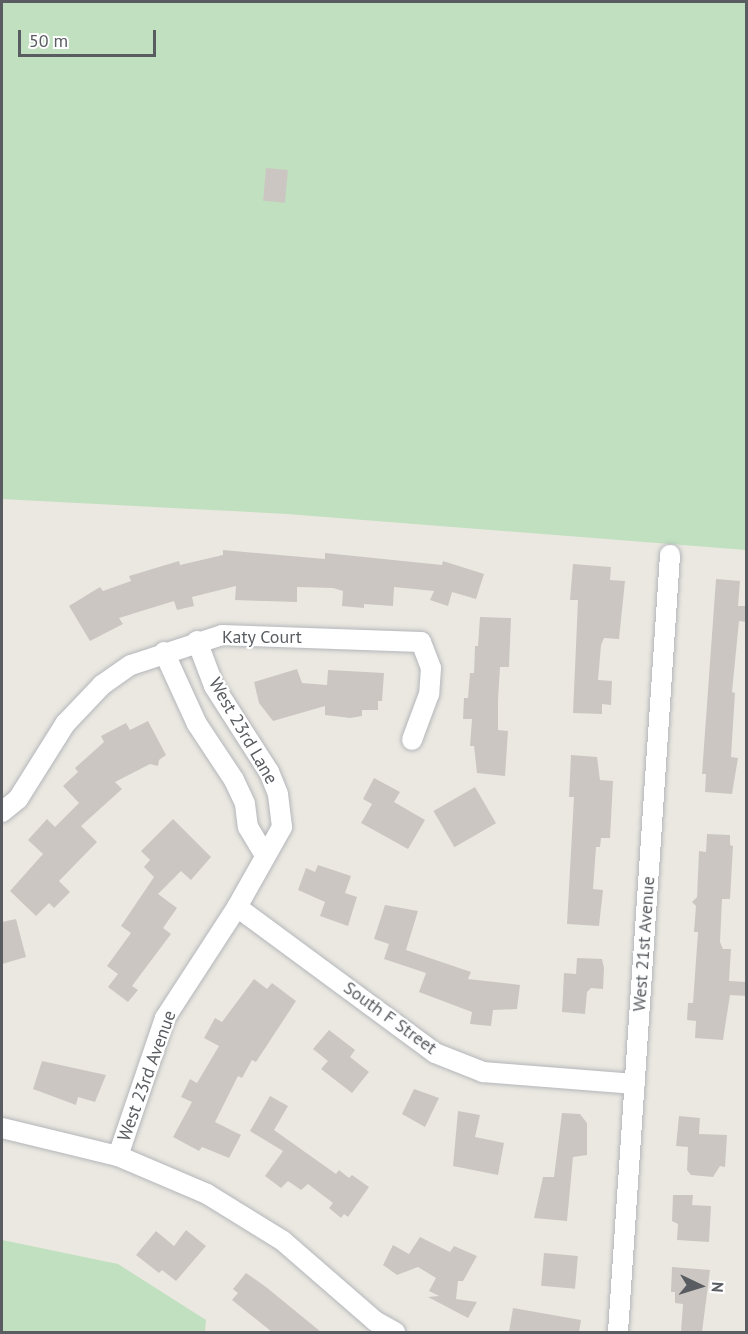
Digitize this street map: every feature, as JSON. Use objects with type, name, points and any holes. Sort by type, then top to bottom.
[{"type":"street","name":"West 21st Avenue","points":[[618,1332],[670,555]]},
{"type":"street","name":"Katy Court","points":[[2,812],[18,799],[65,724],[102,685],[131,666],[197,641],[251,633],[421,642],[430,668],[429,694],[412,740]]},
{"type":"street","name":"West 23rd Lane","points":[[197,641],[214,686],[260,754],[278,794],[282,827],[237,907]]},
{"type":"street","name":"West 23rd Lane","points":[[164,652],[197,724],[234,780],[245,804],[248,827],[265,855]]},
{"type":"street","name":"South F Street","points":[[237,907],[435,1053],[483,1072],[635,1084]]},
{"type":"street","name":"West 23rd Avenue","points":[[118,1156],[165,1017],[237,907]]},
{"type":"street","points":[[2,1128],[118,1156],[207,1194],[283,1241],[375,1320],[395,1332]]},
{"type":"green space","points":[[2,2],[746,2],[746,550],[287,514],[2,499]]},
{"type":"green space","points":[[2,1240],[118,1264],[206,1320],[205,1332],[2,1332]]},
{"type":"building","points":[[266,168],[288,170],[285,203],[263,201]]},
{"type":"building","points":[[223,550],[325,559],[325,553],[442,565],[443,561],[484,574],[476,599],[452,592],[448,606],[430,600],[434,591],[394,587],[393,606],[364,604],[364,608],[342,606],[343,591],[333,588],[297,587],[297,602],[235,600],[236,586],[192,597],[194,606],[177,610],[174,601],[119,618],[123,624],[90,641],[69,606],[100,587],[103,591],[131,581],[129,576],[179,561],[180,565],[223,555]]},
{"type":"building","points":[[573,564],[611,567],[610,580],[625,581],[619,639],[604,638],[601,645],[598,680],[612,681],[611,705],[602,704],[602,714],[573,713],[578,600],[570,600]]},
{"type":"building","points":[[716,579],[740,581],[738,606],[747,606],[747,622],[739,621],[732,692],[735,693],[731,757],[738,758],[732,794],[705,792],[706,774],[702,774]]},
{"type":"building","points":[[480,617],[511,618],[509,667],[500,667],[498,700],[498,730],[508,731],[505,776],[477,773],[474,746],[470,746],[472,719],[463,719],[464,698],[468,698],[470,673],[474,673],[475,646],[478,646]]},
{"type":"building","points":[[297,669],[302,683],[327,685],[328,670],[384,673],[382,701],[378,701],[378,710],[362,710],[362,716],[350,718],[325,715],[325,706],[273,721],[259,703],[254,682]]},
{"type":"building","points":[[148,721],[166,755],[159,760],[158,766],[150,764],[115,782],[122,789],[81,826],[97,842],[59,881],[70,892],[54,908],[49,903],[36,916],[10,891],[43,854],[28,840],[47,819],[55,827],[79,803],[63,786],[78,772],[75,768],[104,742],[101,736],[126,723],[130,730]]},
{"type":"building","points":[[571,755],[597,757],[600,780],[613,781],[610,838],[601,838],[600,847],[596,847],[593,889],[603,890],[599,926],[567,924],[574,797],[569,797]]},
{"type":"building","points":[[374,778],[400,792],[394,802],[425,820],[408,849],[361,823],[372,804],[363,799]]},
{"type":"building","points":[[475,787],[496,823],[454,847],[433,811]]},
{"type":"building","points":[[173,819],[211,857],[191,880],[181,871],[158,894],[177,908],[163,928],[171,934],[132,986],[138,990],[128,1002],[108,987],[118,974],[107,966],[131,933],[121,926],[154,877],[144,867],[150,860],[141,851]]},
{"type":"building","points":[[707,834],[730,835],[730,845],[733,846],[730,899],[722,899],[720,942],[723,949],[731,949],[729,981],[747,982],[747,996],[730,995],[723,1040],[695,1038],[696,1021],[687,1020],[688,1003],[693,1003],[698,932],[694,932],[696,906],[692,902],[697,897],[699,851],[706,852]]},
{"type":"building","points":[[318,865],[351,876],[345,893],[357,897],[348,926],[320,916],[325,902],[298,890],[306,868],[315,872]]},
{"type":"building","points":[[385,905],[418,911],[406,950],[471,972],[468,979],[520,985],[517,1009],[493,1010],[491,1026],[470,1024],[472,1012],[419,992],[426,973],[384,959],[389,944],[374,939]]},
{"type":"building","points":[[16,919],[26,957],[2,964],[2,922]]},
{"type":"building","points":[[577,958],[602,959],[604,968],[603,989],[591,988],[587,992],[585,1014],[562,1012],[564,973],[576,974]]},
{"type":"building","points":[[254,979],[267,989],[272,983],[296,1001],[256,1062],[252,1060],[242,1078],[238,1076],[215,1122],[241,1135],[229,1158],[202,1147],[199,1151],[173,1137],[192,1102],[181,1097],[190,1079],[197,1083],[219,1046],[204,1038],[215,1018],[222,1022]]},
{"type":"building","points":[[329,1030],[355,1050],[350,1057],[369,1072],[352,1093],[321,1069],[328,1061],[313,1049]]},
{"type":"building","points":[[42,1061],[106,1075],[95,1102],[78,1097],[76,1105],[33,1089]]},
{"type":"building","points":[[414,1089],[439,1098],[425,1127],[402,1114]]},
{"type":"building","points":[[270,1096],[288,1106],[274,1130],[336,1174],[339,1170],[349,1178],[352,1175],[369,1187],[348,1217],[344,1214],[341,1218],[329,1208],[333,1203],[308,1184],[301,1190],[288,1181],[281,1188],[265,1176],[283,1151],[250,1131]]},
{"type":"building","points":[[458,1111],[480,1115],[475,1137],[504,1143],[498,1175],[453,1166]]},
{"type":"building","points":[[562,1113],[580,1114],[587,1123],[587,1155],[573,1157],[567,1221],[534,1218],[543,1177],[554,1177]]},
{"type":"building","points":[[679,1116],[700,1118],[699,1134],[727,1135],[725,1167],[720,1166],[713,1177],[691,1175],[687,1170],[688,1147],[676,1146]]},
{"type":"building","points":[[673,1195],[693,1195],[692,1205],[711,1206],[709,1242],[677,1240],[678,1224],[672,1221]]},
{"type":"building","points":[[186,1230],[206,1246],[176,1281],[162,1270],[159,1273],[136,1255],[156,1231],[174,1246]]},
{"type":"building","points":[[420,1237],[450,1252],[454,1246],[477,1256],[463,1281],[458,1281],[456,1299],[477,1302],[468,1318],[428,1297],[439,1296],[429,1291],[436,1278],[418,1267],[397,1275],[383,1265],[393,1245],[409,1254]]},
{"type":"building","points":[[544,1253],[578,1256],[575,1289],[541,1286]]},
{"type":"building","points":[[672,1267],[710,1270],[702,1332],[681,1332],[683,1304],[675,1303],[675,1292],[671,1292]]},
{"type":"building","points":[[246,1273],[321,1332],[272,1332],[232,1300],[238,1293],[233,1289]]},
{"type":"building","points":[[513,1308],[581,1320],[579,1332],[509,1332]]}]
